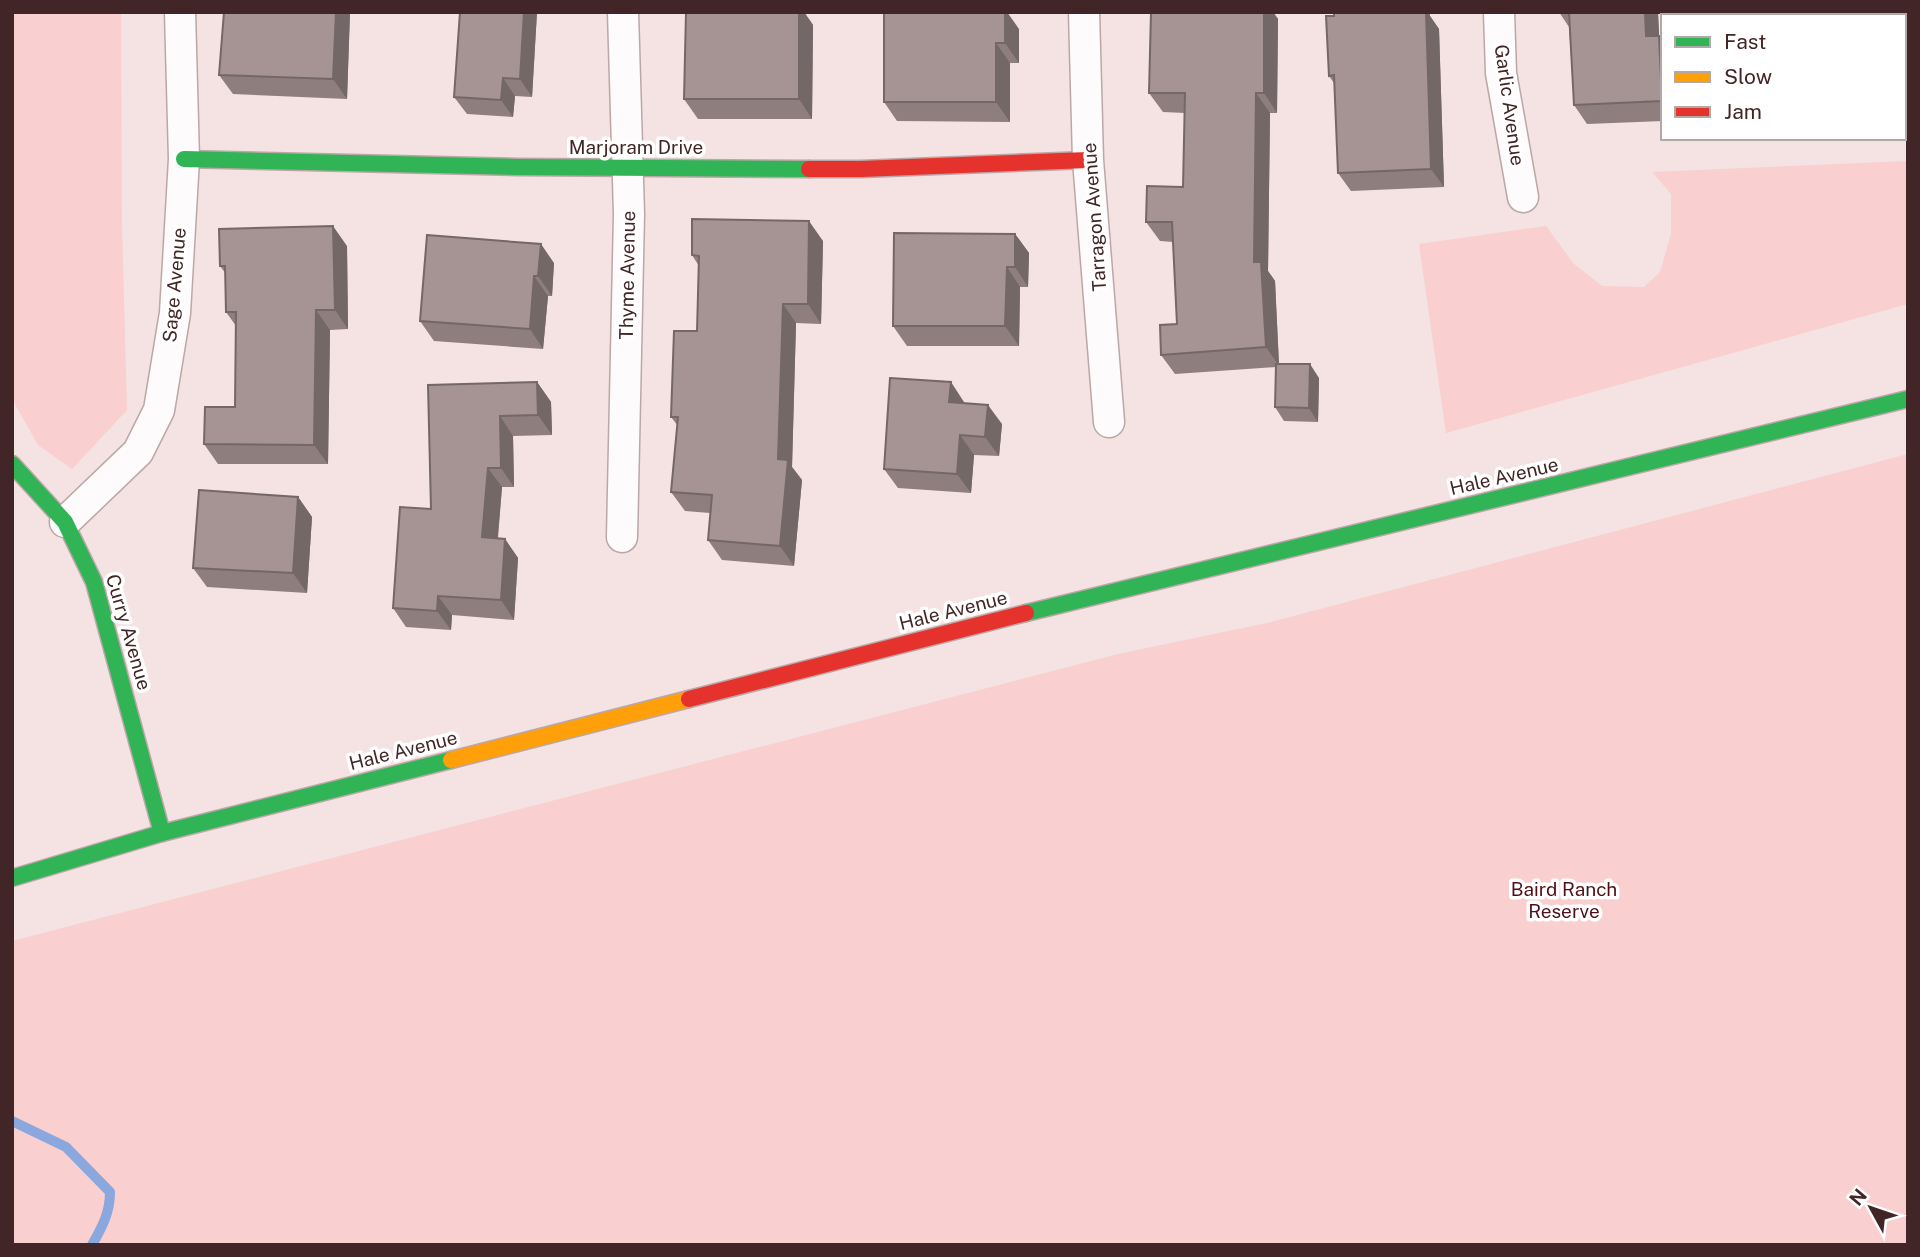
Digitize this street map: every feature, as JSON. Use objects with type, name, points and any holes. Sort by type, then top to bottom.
[{"type":"main road","name":"Marjoram Drive","points":[[184,159],[628,169],[861,169],[1088,160]]},
{"type":"main road","name":"Hale Avenue","points":[[12,878],[162,833],[1094,596],[1758,438],[1908,399]]},
{"type":"main road","name":"Curry Avenue","points":[[12,464],[65,522],[94,582],[162,833]]},
{"type":"street","name":"Sage Avenue","points":[[65,522],[138,452],[159,410],[175,313],[184,159],[180,12]]},
{"type":"street","name":"Thyme Avenue","points":[[622,537],[628,169],[623,12]]},
{"type":"street","name":"Tarragon Avenue","points":[[1084,12],[1088,160],[1109,422]]},
{"type":"street","name":"Garlic Avenue","points":[[1499,12],[1501,73],[1523,197]]},
{"type":"green space","points":[[12,12],[121,12],[122,225],[127,410],[72,469],[38,445],[12,399]]},
{"type":"green space","points":[[1908,161],[1908,304],[1446,433],[1419,244],[1546,226],[1574,264],[1602,286],[1644,287],[1660,272],[1671,234],[1671,194],[1652,172]]},
{"type":"green space","name":"Baird Ranch Reserve","points":[[1908,454],[1908,1245],[12,1245],[12,941],[1118,654],[1267,623]]},
{"type":"building","points":[[224,12],[336,12],[333,79],[219,75]]},
{"type":"building","points":[[460,12],[524,12],[520,79],[503,78],[501,100],[454,97]]},
{"type":"building","points":[[686,12],[799,12],[799,99],[684,99]]},
{"type":"building","points":[[884,12],[1005,12],[1005,43],[996,43],[996,102],[884,102]]},
{"type":"building","points":[[1151,12],[1264,12],[1264,93],[1256,93],[1254,262],[1261,262],[1266,347],[1161,355],[1160,325],[1177,324],[1172,222],[1146,222],[1147,186],[1183,187],[1185,93],[1149,93]]},
{"type":"building","points":[[1334,12],[1426,12],[1431,169],[1338,173],[1334,75],[1329,76],[1326,16],[1334,16]]},
{"type":"building","points":[[1569,12],[1645,12],[1646,36],[1659,36],[1661,101],[1574,105]]},
{"type":"building","points":[[1730,12],[1819,12],[1819,14]]},
{"type":"building","points":[[692,219],[809,221],[808,304],[783,304],[778,459],[788,460],[780,546],[708,540],[712,495],[671,492],[678,417],[671,417],[674,331],[697,331],[699,256],[692,255]]},
{"type":"building","points":[[333,226],[335,310],[316,310],[314,445],[204,444],[205,407],[235,407],[236,312],[226,312],[225,266],[220,266],[219,229]]},
{"type":"building","points":[[894,233],[1015,234],[1015,267],[1007,267],[1005,326],[893,326]]},
{"type":"building","points":[[427,235],[541,244],[538,276],[534,276],[530,329],[420,321]]},
{"type":"building","points":[[1276,364],[1310,364],[1309,408],[1275,407]]},
{"type":"building","points":[[890,378],[951,382],[949,402],[988,405],[985,437],[960,435],[957,474],[884,469]]},
{"type":"building","points":[[537,382],[538,415],[500,416],[501,468],[488,468],[482,537],[505,539],[501,600],[438,596],[437,611],[393,608],[400,507],[431,509],[428,385]]},
{"type":"building","points":[[199,490],[298,497],[293,573],[193,568]]},
{"type":"waterway","points":[[12,1121],[66,1147],[110,1192],[107,1213],[92,1245]]},
{"type":"traffic: fast","points":[[184,159],[517,167],[809,169]]},
{"type":"traffic: fast","points":[[1026,613],[1908,399]]},
{"type":"traffic: fast","points":[[12,464],[65,522],[94,582],[162,833]]},
{"type":"traffic: fast","points":[[12,878],[162,833],[451,760]]},
{"type":"traffic: slow","points":[[451,760],[689,699]]},
{"type":"traffic: jam","points":[[809,169],[1088,160]]},
{"type":"traffic: jam","points":[[689,699],[1026,613]]}]
